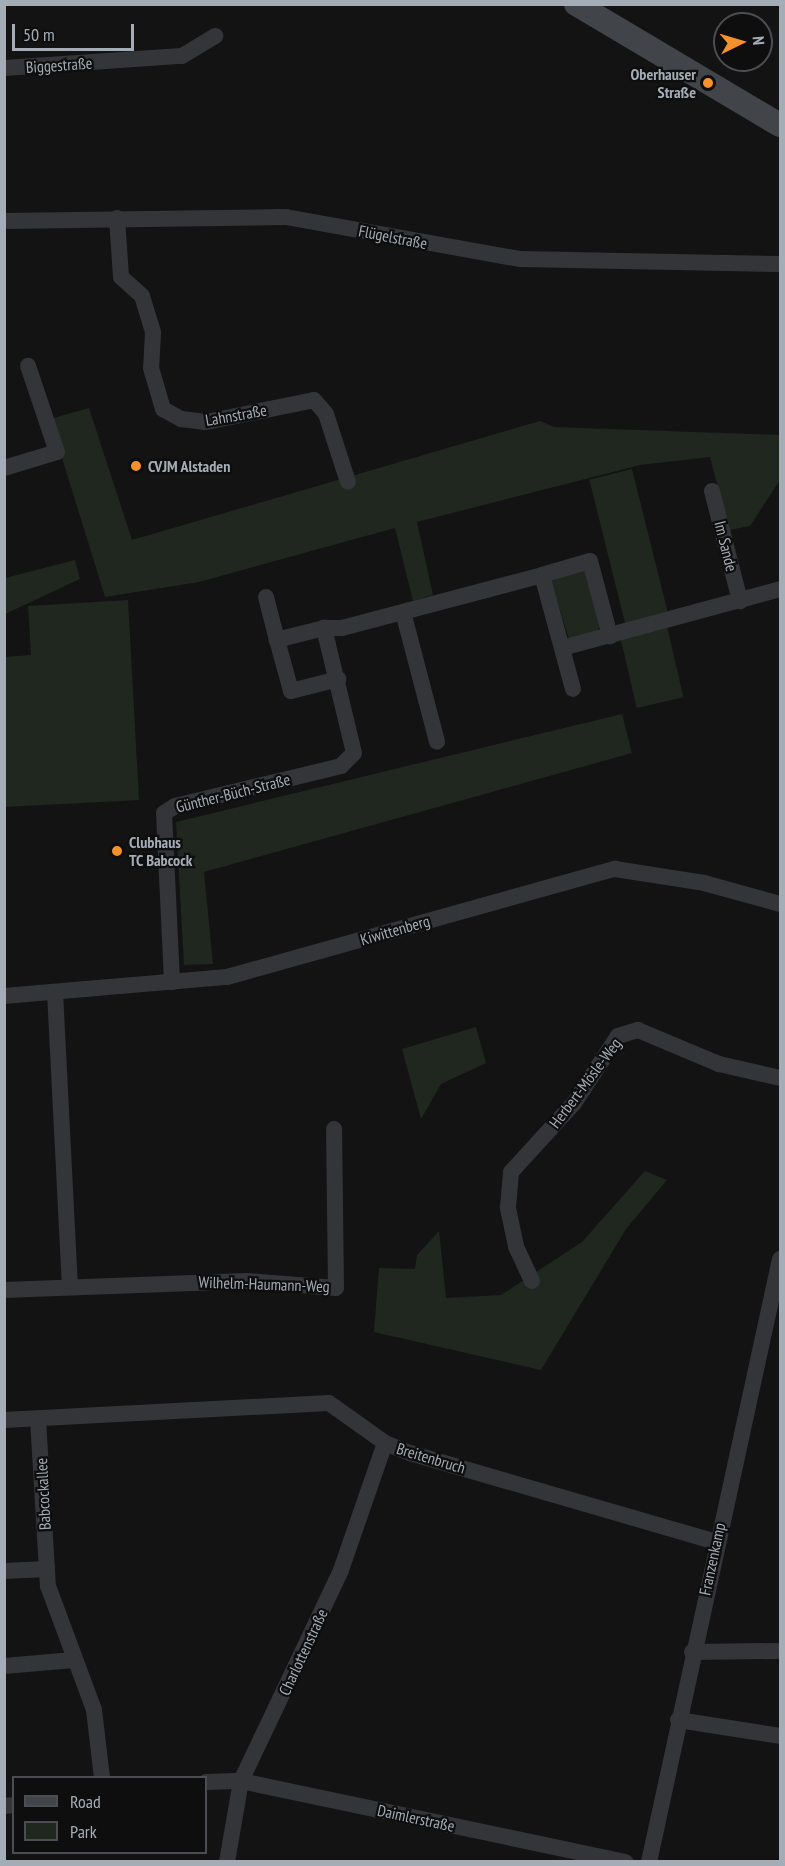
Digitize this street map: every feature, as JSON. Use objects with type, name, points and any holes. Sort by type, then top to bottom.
[{"type":"main road","points":[[576,4],[780,125]]},
{"type":"street","name":"Biggestraße","points":[[4,68],[182,56],[215,36]]},
{"type":"street","name":"Flügelstraße","points":[[4,221],[286,217],[520,259],[780,264]]},
{"type":"street","name":"Lahnstraße","points":[[117,218],[121,277],[142,296],[153,332],[151,368],[164,409],[180,419],[206,422],[315,400],[326,414],[348,482]]},
{"type":"street","points":[[4,468],[57,452],[28,366]]},
{"type":"street","name":"Im Sande","points":[[712,491],[740,601]]},
{"type":"street","points":[[277,640],[403,612],[590,561],[610,636]]},
{"type":"street","points":[[542,574],[573,689]]},
{"type":"street","points":[[562,648],[780,589]]},
{"type":"street","points":[[266,597],[291,692],[338,679]]},
{"type":"street","points":[[403,612],[437,742]]},
{"type":"street","name":"Günther-Büch-Straße","points":[[172,982],[164,813],[175,806],[347,763],[355,746],[324,628]]},
{"type":"street","name":"Kiwittenberg","points":[[4,996],[227,977],[615,869],[704,883],[780,904]]},
{"type":"street","points":[[55,992],[70,1285]]},
{"type":"street","name":"Herbert-Mösle-Weg","points":[[532,1281],[516,1246],[508,1206],[511,1172],[574,1103],[618,1036],[638,1030],[719,1064],[780,1078]]},
{"type":"street","name":"Wilhelm-Haumann-Weg","points":[[4,1290],[70,1285],[247,1281],[336,1288],[334,1129]]},
{"type":"street","name":"Franzenkamp","points":[[649,1862],[692,1652],[777,1284],[780,1259]]},
{"type":"street","name":"Breitenbruch","points":[[4,1420],[326,1403],[385,1443],[716,1542]]},
{"type":"street","name":"Babcockallee","points":[[38,1419],[50,1598],[96,1719],[102,1776]]},
{"type":"street","name":"Charlottenstraße","points":[[227,1862],[241,1781],[341,1570],[385,1443]]},
{"type":"street","points":[[4,1571],[47,1569]]},
{"type":"street","points":[[692,1652],[780,1651]]},
{"type":"street","points":[[4,1666],[74,1660]]},
{"type":"street","points":[[678,1720],[780,1736]]},
{"type":"street","name":"Daimlerstraße","points":[[207,1782],[241,1781],[626,1862]]},
{"type":"green space","points":[[89,408],[132,540],[540,421],[554,427],[780,435],[780,480],[750,526],[729,530],[710,457],[640,465],[417,522],[433,595],[413,601],[395,528],[199,582],[105,597],[50,419]]},
{"type":"green space","points":[[632,469],[669,616],[626,627],[589,480]]},
{"type":"green space","points":[[75,560],[80,579],[5,614],[5,578]]},
{"type":"green space","points":[[580,570],[586,572],[599,626],[598,632],[569,639],[551,581]]},
{"type":"green space","points":[[128,600],[139,800],[5,807],[5,657],[31,655],[28,606]]},
{"type":"green space","points":[[667,626],[683,697],[637,708],[620,637]]},
{"type":"green space","points":[[622,714],[632,753],[204,872],[213,964],[184,965],[176,822]]},
{"type":"green space","points":[[476,1027],[486,1063],[441,1084],[421,1119],[402,1049]]},
{"type":"green space","points":[[645,1171],[667,1180],[626,1229],[541,1370],[374,1332],[379,1268],[415,1269],[417,1255],[439,1231],[446,1298],[501,1295],[582,1242]]},
{"type":"place","name":"Oberhauser Straße","points":[[708,83]]},
{"type":"place","name":"CVJM Alstaden","points":[[136,466]]},
{"type":"place","name":"Clubhaus TC Babcock","points":[[117,851]]}]
